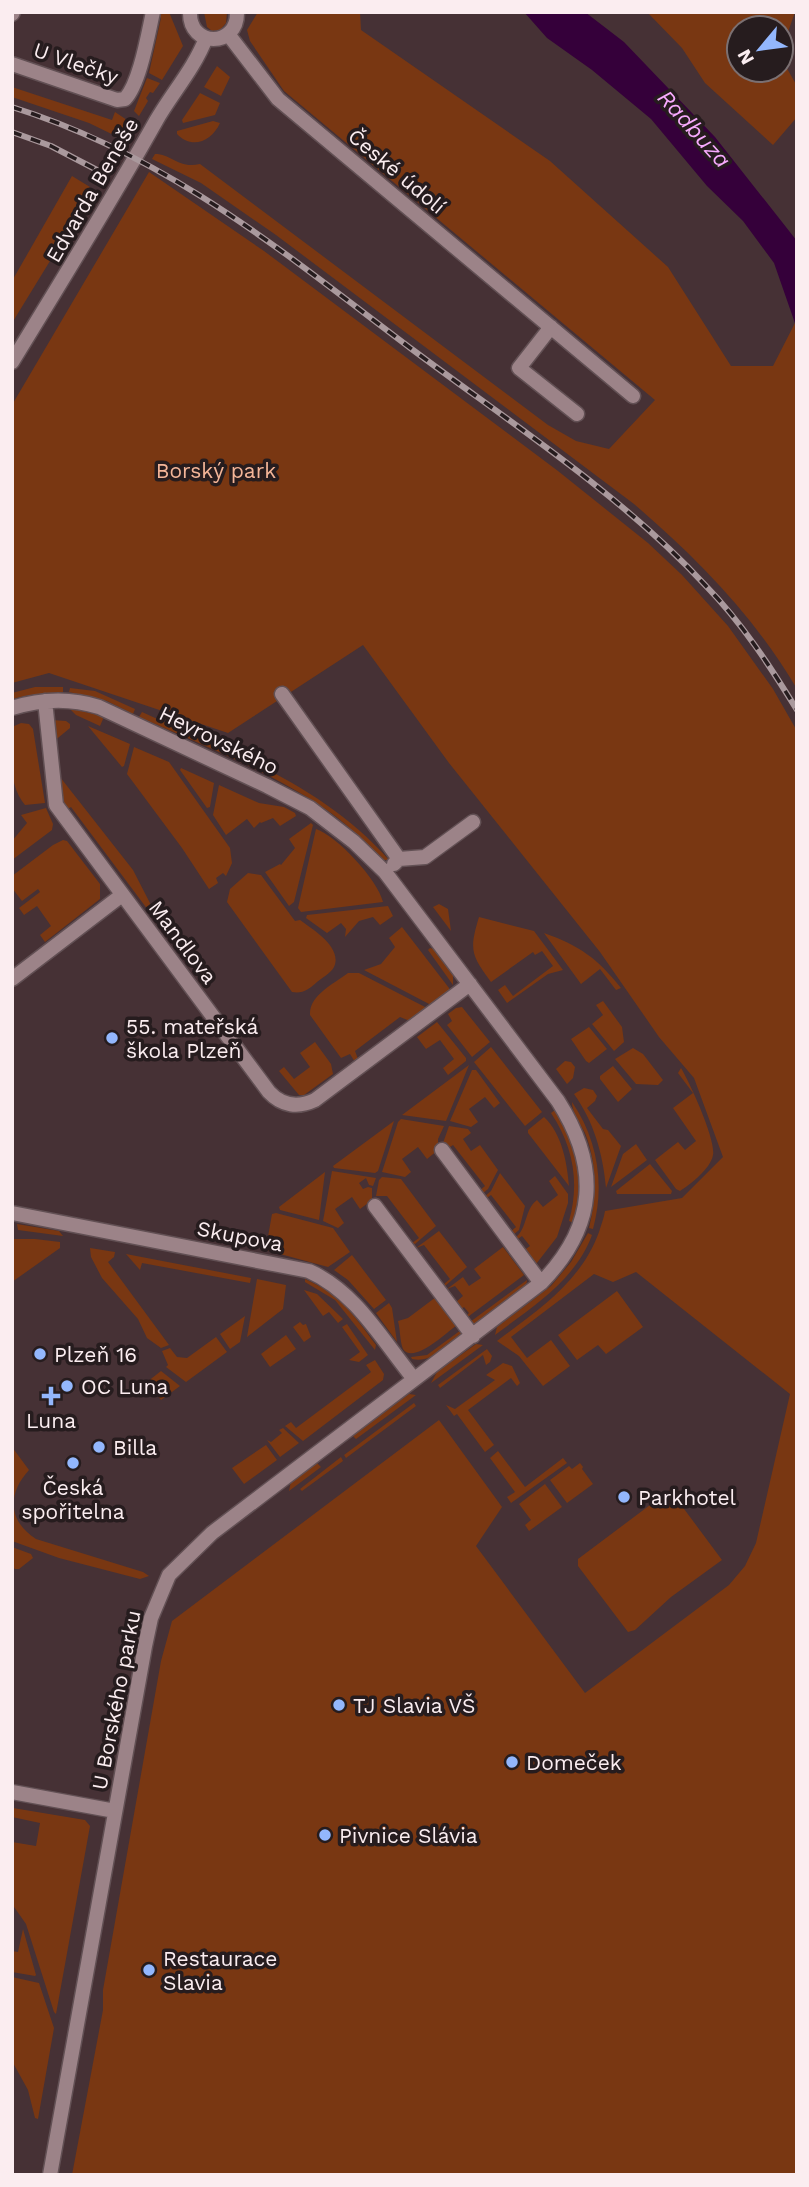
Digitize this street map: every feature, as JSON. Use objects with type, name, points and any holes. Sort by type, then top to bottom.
[{"type":"street","name":"U Vlečky","points":[[12,64],[117,100],[125,99],[130,94],[137,73],[153,12]]},
{"type":"street","points":[[190,12],[194,29],[206,38],[217,39],[228,34],[236,23],[237,12]]},
{"type":"street","name":"České údolí","points":[[228,34],[278,99],[633,396]]},
{"type":"street","name":"Edvarda Beneše","points":[[12,362],[159,117],[193,66],[206,38]]},
{"type":"street","points":[[551,327],[519,368],[577,414]]},
{"type":"street","points":[[282,694],[399,859]]},
{"type":"street","name":"Heyrovského","points":[[12,708],[45,701],[72,701],[99,707],[267,786],[318,814],[354,842],[385,872],[558,1101]]},
{"type":"street","name":"Mandlova","points":[[45,701],[55,805],[269,1092],[287,1104],[301,1105],[315,1100],[470,984]]},
{"type":"street","points":[[385,872],[399,859],[425,857],[473,822]]},
{"type":"street","points":[[12,979],[122,895]]},
{"type":"street","name":"U Borského parku","points":[[50,2175],[147,1637],[169,1575],[212,1533],[473,1336],[541,1283],[557,1267],[575,1238],[584,1213],[587,1189],[586,1168],[580,1143],[558,1101]]},
{"type":"street","points":[[442,1150],[541,1283]]},
{"type":"street","points":[[375,1206],[473,1336]]},
{"type":"street","name":"Skupova","points":[[12,1213],[309,1271],[325,1278],[348,1297],[414,1379]]},
{"type":"street","points":[[12,1792],[116,1811]]},
{"type":"green space","points":[[159,12],[169,12],[183,46],[162,80],[149,73],[161,18],[158,16]]},
{"type":"green space","points":[[204,12],[227,12],[226,23],[220,30],[212,31],[207,27]]},
{"type":"green space","points":[[258,12],[360,12],[361,30],[550,161],[668,267],[731,366],[773,366],[795,323],[797,689],[763,637],[723,589],[680,545],[634,504],[276,235],[201,183],[152,159],[155,154],[186,165],[200,164],[548,425],[576,441],[609,449],[655,400],[284,91],[250,41],[247,30]]},
{"type":"green space","points":[[647,12],[795,12],[725,14],[725,84],[795,82],[797,117],[773,145],[705,83],[682,48]]},
{"type":"green space","points":[[217,66],[230,77],[221,96],[204,87]]},
{"type":"green space","points":[[147,78],[160,83],[146,98],[148,101],[139,116],[134,111]]},
{"type":"green space","points":[[12,87],[112,120],[115,112],[133,124],[124,140],[89,123],[12,97]]},
{"type":"green space","points":[[200,93],[220,103],[215,115],[183,123],[182,120]]},
{"type":"green space","points":[[213,121],[220,123],[207,139],[189,142],[177,134],[177,131]]},
{"type":"green space","name":"Borský park","points":[[149,172],[264,251],[558,471],[648,543],[682,575],[728,626],[773,689],[797,731],[797,2175],[72,2175],[103,2010],[103,1990],[161,1661],[172,1621],[439,1420],[502,1507],[476,1546],[585,1693],[729,1585],[745,1566],[756,1543],[790,1394],[636,1272],[613,1282],[594,1274],[511,1337],[527,1358],[551,1340],[570,1366],[543,1386],[519,1356],[497,1341],[543,1306],[570,1280],[591,1250],[605,1211],[682,1198],[723,1157],[694,1078],[659,1037],[600,952],[449,763],[363,645],[228,733],[49,673],[12,683],[12,405]]},
{"type":"green space","points":[[72,176],[90,187],[77,207],[80,212],[12,323],[12,281]]},
{"type":"green space","points":[[35,687],[63,687],[63,692],[12,699],[12,693]]},
{"type":"green space","points":[[70,688],[95,691],[135,709],[133,714],[107,701],[69,692]]},
{"type":"green space","points":[[69,708],[102,716],[100,726],[76,715]]},
{"type":"green space","points":[[142,712],[241,757],[305,791],[363,834],[389,860],[383,860],[345,824],[309,798],[238,761],[139,717]]},
{"type":"green space","points":[[51,720],[66,721],[70,724],[70,728],[53,742]]},
{"type":"green space","points":[[21,723],[29,724],[33,729],[45,803],[25,805],[15,787],[12,727]]},
{"type":"green space","points":[[88,726],[130,744],[124,766],[122,767]]},
{"type":"green space","points":[[134,747],[169,762],[230,848],[232,863],[226,876],[223,873],[216,878],[218,883],[209,889],[127,774]]},
{"type":"green space","points":[[181,768],[214,783],[210,807],[207,808]]},
{"type":"green space","points":[[60,777],[133,870],[152,907],[148,910],[71,807],[66,810],[57,779]]},
{"type":"green space","points":[[219,785],[259,803],[284,807],[296,816],[280,826],[273,818],[260,822],[254,828],[247,819],[226,835],[213,815]]},
{"type":"green space","points":[[46,808],[53,824],[52,830],[12,860],[12,841],[27,823],[21,815]]},
{"type":"green space","points":[[311,823],[313,825],[294,902],[289,906],[265,872],[281,865],[295,848],[289,839]]},
{"type":"green space","points":[[316,829],[335,840],[356,860],[373,882],[383,902],[301,912],[298,908]]},
{"type":"green space","points":[[63,840],[67,841],[100,884],[100,899],[45,942],[40,935],[51,926],[37,906],[24,915],[19,908],[40,892],[38,889],[22,901],[12,888],[12,876]]},
{"type":"green space","points":[[248,873],[261,875],[295,921],[300,920],[325,939],[334,952],[336,960],[333,969],[306,990],[292,992],[227,902],[230,889]]},
{"type":"green space","points":[[439,904],[448,909],[451,931],[433,907]]},
{"type":"green space","points":[[388,906],[393,916],[380,925],[373,917],[359,921],[345,937],[346,929],[341,923],[327,933],[306,918],[307,915]]},
{"type":"green space","points":[[479,917],[534,931],[563,970],[548,974],[507,1003],[498,990],[505,985],[513,996],[553,966],[542,951],[535,955],[533,952],[491,982],[474,952],[474,937]]},
{"type":"green space","points":[[402,927],[449,988],[449,992],[431,1005],[364,970],[381,964],[395,947],[389,938]]},
{"type":"green space","points":[[544,933],[587,954],[621,988],[616,990],[600,969],[581,984]]},
{"type":"green space","points":[[434,949],[453,975],[453,985],[428,950]]},
{"type":"green space","points":[[348,973],[359,973],[427,1008],[410,1021],[400,1017],[355,1051],[358,1059],[355,1062],[350,1054],[341,1058],[310,1015],[318,996]]},
{"type":"green space","points":[[603,1001],[622,1027],[624,1042],[614,1051],[592,1024],[603,1015],[596,1005]]},
{"type":"green space","points":[[462,1007],[490,1042],[472,1057],[447,1025],[452,1021],[448,1014]]},
{"type":"green space","points":[[437,1022],[466,1058],[466,1061],[448,1075],[443,1068],[454,1059],[440,1040],[426,1049],[417,1037]]},
{"type":"green space","points":[[589,1027],[607,1049],[589,1063],[571,1039]]},
{"type":"green space","points":[[315,1042],[331,1064],[333,1074],[304,1095],[299,1095],[279,1071],[284,1067],[294,1079],[310,1067],[300,1053]]},
{"type":"green space","points":[[491,1047],[542,1112],[525,1126],[474,1062]]},
{"type":"green space","points":[[633,1048],[643,1054],[663,1080],[658,1085],[636,1084],[615,1059]]},
{"type":"green space","points":[[565,1061],[571,1062],[575,1067],[573,1078],[567,1084],[556,1069]]},
{"type":"green space","points":[[469,1065],[446,1121],[402,1115]]},
{"type":"green space","points":[[613,1066],[632,1089],[618,1102],[600,1079],[600,1076]]},
{"type":"green space","points":[[681,1068],[696,1098],[707,1125],[713,1155],[705,1170],[680,1191],[655,1160],[678,1142],[685,1150],[696,1141],[673,1108],[693,1093],[678,1073]]},
{"type":"green space","points":[[472,1070],[476,1070],[500,1103],[494,1108],[485,1097],[469,1109],[478,1122],[471,1127],[450,1121]]},
{"type":"green space","points":[[584,1088],[593,1090],[597,1096],[587,1108],[621,1146],[606,1188],[596,1139],[574,1094]]},
{"type":"green space","points":[[572,1102],[588,1132],[597,1163],[598,1196],[593,1229],[589,1228],[594,1168],[589,1144]]},
{"type":"green space","points":[[555,1110],[569,1137],[577,1164],[578,1193],[574,1223],[569,1221],[574,1192],[572,1165],[565,1138],[551,1113]]},
{"type":"green space","points":[[544,1117],[559,1140],[569,1186],[528,1133],[528,1130]]},
{"type":"green space","points":[[401,1119],[444,1126],[438,1139],[438,1150],[427,1159],[418,1147],[402,1159],[411,1172],[405,1177],[382,1172]]},
{"type":"green space","points":[[394,1121],[378,1171],[375,1173],[334,1168],[333,1166]]},
{"type":"green space","points":[[449,1126],[468,1129],[471,1133],[463,1139],[471,1151],[480,1145],[498,1170],[488,1189],[482,1194],[478,1192],[485,1186],[453,1145],[447,1149],[443,1143]]},
{"type":"green space","points":[[636,1144],[647,1160],[611,1187],[623,1154]]},
{"type":"green space","points":[[650,1164],[672,1191],[671,1194],[617,1194],[616,1191]]},
{"type":"green space","points":[[332,1171],[376,1178],[373,1186],[369,1185],[366,1178],[359,1183],[363,1189],[372,1188],[372,1200],[360,1209],[352,1197],[335,1209],[344,1223],[338,1228],[323,1221]]},
{"type":"green space","points":[[325,1172],[319,1220],[280,1210],[279,1207]]},
{"type":"green space","points":[[500,1173],[525,1206],[519,1230],[513,1235],[509,1233],[516,1227],[491,1195],[484,1200]]},
{"type":"green space","points":[[555,1176],[568,1194],[568,1203],[557,1237],[533,1268],[523,1251],[530,1246],[522,1236],[515,1241],[515,1238],[537,1200],[543,1207],[558,1195],[549,1181]]},
{"type":"green space","points":[[382,1177],[401,1179],[436,1226],[415,1244],[412,1243],[419,1238],[387,1196],[376,1196]]},
{"type":"green space","points":[[272,1214],[333,1228],[350,1252],[328,1267],[269,1251],[266,1248]]},
{"type":"green space","points":[[17,1224],[59,1231],[63,1236],[18,1230]]},
{"type":"green space","points":[[439,1231],[467,1267],[445,1286],[450,1279],[424,1245],[416,1248]]},
{"type":"green space","points":[[588,1233],[592,1235],[584,1251],[564,1279],[495,1335],[497,1327],[551,1286],[571,1262]]},
{"type":"green space","points":[[12,1239],[60,1242],[60,1248],[12,1282]]},
{"type":"green space","points":[[503,1247],[524,1275],[465,1319],[469,1313],[464,1307],[459,1311],[455,1303],[463,1296],[455,1286],[447,1289],[463,1277],[469,1286],[481,1278],[474,1269]]},
{"type":"green space","points":[[90,1248],[115,1252],[108,1262],[169,1345],[161,1348],[147,1338],[138,1319],[102,1278],[91,1257]]},
{"type":"green space","points":[[126,1254],[251,1278],[250,1283],[142,1263],[140,1270]]},
{"type":"green space","points":[[352,1255],[386,1300],[374,1309],[348,1280],[334,1270]]},
{"type":"green space","points":[[257,1279],[286,1285],[283,1309],[247,1337]]},
{"type":"green space","points":[[305,1279],[328,1291],[345,1306],[376,1345],[375,1350],[335,1300],[305,1282]]},
{"type":"green space","points":[[527,1280],[526,1287],[475,1326],[470,1322]]},
{"type":"green space","points":[[304,1290],[317,1294],[343,1319],[338,1323],[329,1312],[323,1316]]},
{"type":"green space","points":[[617,1291],[643,1327],[606,1354],[598,1345],[577,1360],[558,1335]]},
{"type":"green space","points":[[436,1297],[456,1326],[422,1350],[408,1353],[402,1346],[398,1321],[408,1318]]},
{"type":"green space","points":[[389,1303],[392,1308],[397,1342],[376,1313]]},
{"type":"green space","points":[[245,1316],[240,1342],[230,1349],[220,1334]]},
{"type":"green space","points":[[300,1322],[306,1324],[311,1337],[304,1342],[293,1327]]},
{"type":"green space","points":[[347,1324],[368,1355],[359,1362],[349,1360],[360,1352],[342,1327]]},
{"type":"green space","points":[[461,1330],[461,1335],[438,1353],[426,1359],[412,1359],[411,1357],[427,1355]]},
{"type":"green space","points":[[286,1335],[296,1349],[270,1367],[261,1354]]},
{"type":"green space","points":[[216,1337],[227,1352],[186,1382],[166,1367],[168,1365],[162,1351],[170,1348],[177,1357],[187,1358]]},
{"type":"green space","points":[[476,1344],[483,1345],[431,1383],[437,1372]]},
{"type":"green space","points":[[487,1349],[492,1356],[490,1362],[486,1365],[483,1355],[440,1388],[438,1385]]},
{"type":"green space","points":[[375,1360],[384,1374],[383,1380],[303,1441],[285,1426],[291,1422],[296,1428],[371,1372],[366,1365]]},
{"type":"green space","points":[[503,1363],[512,1366],[520,1383],[517,1386],[511,1378],[468,1410],[494,1445],[485,1452],[457,1414],[454,1416],[446,1405],[455,1409],[495,1380],[486,1375]]},
{"type":"green space","points":[[161,1371],[180,1386],[161,1400],[147,1382]]},
{"type":"green space","points":[[409,1394],[416,1395],[356,1439],[353,1436]]},
{"type":"green space","points":[[414,1403],[416,1406],[346,1458],[344,1455]]},
{"type":"green space","points":[[283,1428],[299,1443],[280,1457],[267,1440],[271,1442],[282,1433],[279,1430]]},
{"type":"green space","points":[[266,1445],[277,1460],[244,1484],[232,1468]]},
{"type":"green space","points":[[12,1447],[29,1470],[14,1498],[16,1516],[27,1532],[36,1539],[149,1576],[140,1579],[59,1558],[12,1541]]},
{"type":"green space","points":[[498,1451],[525,1487],[563,1458],[567,1463],[511,1503],[507,1497],[515,1492],[490,1458]]},
{"type":"green space","points":[[341,1457],[343,1461],[302,1491],[300,1489]]},
{"type":"green space","points":[[316,1462],[321,1467],[289,1491],[291,1481]]},
{"type":"green space","points":[[580,1463],[593,1484],[567,1503],[550,1480],[569,1466],[572,1469]]},
{"type":"green space","points":[[545,1484],[562,1507],[529,1531],[525,1525],[531,1520],[519,1504]]},
{"type":"green space","points":[[670,1490],[722,1560],[671,1597],[635,1630],[628,1632],[578,1566],[578,1559]]},
{"type":"green space","points":[[12,1547],[31,1554],[33,1558],[15,1569],[12,1566]]},
{"type":"green space","points":[[13,1808],[85,1820],[90,1826],[56,2014],[26,1924],[12,1904],[12,1842],[36,1846],[40,1823],[12,1817]]},
{"type":"green space","points":[[23,1929],[35,1976],[12,1972],[12,1951],[18,1952]]},
{"type":"green space","points":[[12,1977],[39,1983],[54,2028],[38,2119],[35,2118],[28,2090],[12,2061]]},
{"type":"water","name":"Radbuza","points":[[524,12],[585,12],[624,42],[715,137],[797,241],[797,329],[774,263],[743,221],[707,186],[651,119],[592,70],[547,38]]},
{"type":"railway","points":[[12,107],[123,152],[223,211],[271,243],[565,462],[639,521],[706,586],[755,645],[797,710]]},
{"type":"railway","points":[[12,132],[51,146],[97,170]]},
{"type":"place","name":"55. mateřská škola Plzeň","points":[[112,1038]]},
{"type":"place","name":"Plzeň 16","points":[[40,1354]]},
{"type":"place","name":"OC Luna","points":[[67,1386]]},
{"type":"place","name":"Luna","points":[[51,1396]]},
{"type":"place","name":"Billa","points":[[99,1447]]},
{"type":"place","name":"Česká spořitelna","points":[[73,1463]]},
{"type":"place","name":"Parkhotel","points":[[624,1497]]},
{"type":"place","name":"TJ Slavia VŠ","points":[[339,1705]]},
{"type":"place","name":"Domeček","points":[[512,1762]]},
{"type":"place","name":"Pivnice Slávia","points":[[325,1835]]},
{"type":"place","name":"Restaurace Slavia","points":[[149,1970]]}]
